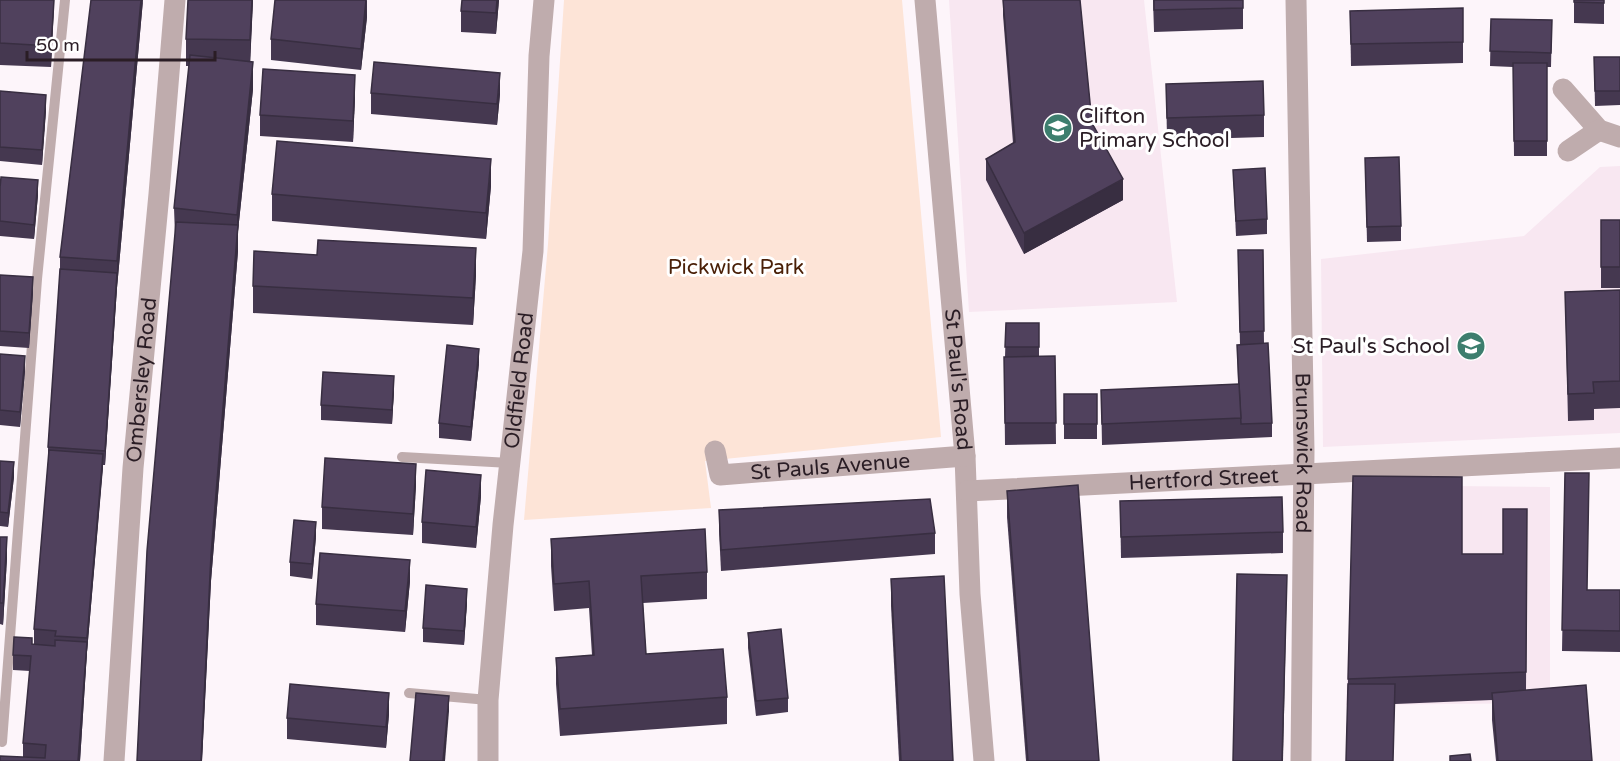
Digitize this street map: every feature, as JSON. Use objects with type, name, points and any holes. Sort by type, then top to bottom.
[{"type":"street","name":"Ombersley Road","points":[[114,761],[133,468],[175,0]]},
{"type":"street","name":"Oldfield Road","points":[[488,761],[488,700],[533,251],[539,56],[544,0]]},
{"type":"street","name":"St Paul's Road","points":[[925,0],[965,456],[970,594],[984,761]]},
{"type":"street","name":"Brunswick Road","points":[[1296,0],[1304,474],[1301,761]]},
{"type":"street","points":[[1563,89],[1599,130],[1620,137]]},
{"type":"street","points":[[1568,151],[1599,130]]},
{"type":"street","name":"St Pauls Avenue","points":[[715,451],[720,475],[965,456]]},
{"type":"street","name":"Hertford Street","points":[[967,491],[1620,458]]},
{"type":"lane","points":[[2,742],[37,279],[65,0]]},
{"type":"lane","points":[[402,457],[510,463]]},
{"type":"lane","points":[[409,693],[488,700]]},
{"type":"shaded area","name":"Clifton Primary School","points":[[949,0],[1144,0],[1177,302],[969,312]]},
{"type":"shaded area","name":"St Paul's School","points":[[1620,166],[1620,433],[1323,447],[1321,259],[1524,236],[1600,167]]},
{"type":"shaded area","points":[[1354,485],[1550,487],[1550,703],[1346,705]]},
{"type":"green space","name":"Pickwick Park","points":[[564,0],[902,0],[941,437],[705,461],[711,508],[524,520],[548,244]]},
{"type":"building","points":[[0,0],[54,0],[51,46],[0,43]]},
{"type":"building","points":[[91,0],[141,0],[117,261],[60,257]]},
{"type":"building","points":[[188,0],[252,0],[250,40],[186,39]]},
{"type":"building","points":[[275,0],[366,0],[361,49],[271,39]]},
{"type":"building","points":[[462,0],[497,0],[496,13],[461,11]]},
{"type":"building","points":[[1003,0],[1080,0],[1092,123],[1123,179],[1024,233],[986,159],[1015,142]]},
{"type":"building","points":[[1154,0],[1243,0],[1243,8],[1154,10]]},
{"type":"building","points":[[1574,0],[1604,0],[1604,3],[1574,2]]},
{"type":"building","points":[[1463,8],[1463,42],[1351,44],[1350,11]]},
{"type":"building","points":[[1491,19],[1552,20],[1551,53],[1490,51]]},
{"type":"building","points":[[190,55],[253,62],[237,215],[174,208]]},
{"type":"building","points":[[1594,57],[1620,57],[1620,91],[1595,91]]},
{"type":"building","points":[[374,62],[500,73],[497,104],[371,93]]},
{"type":"building","points":[[1513,63],[1547,63],[1547,141],[1514,141]]},
{"type":"building","points":[[263,69],[355,75],[353,121],[260,115]]},
{"type":"building","points":[[1263,81],[1264,115],[1167,118],[1166,84]]},
{"type":"building","points":[[0,91],[46,95],[42,150],[0,147]]},
{"type":"building","points":[[277,141],[491,159],[486,213],[272,194]]},
{"type":"building","points":[[1399,157],[1401,226],[1367,227],[1365,158]]},
{"type":"building","points":[[1265,168],[1267,219],[1236,221],[1233,170]]},
{"type":"building","points":[[1,177],[38,180],[34,225],[0,221]]},
{"type":"building","points":[[1601,220],[1620,220],[1620,267],[1601,267]]},
{"type":"building","points":[[176,222],[238,225],[211,555],[201,761],[137,761],[147,551]]},
{"type":"building","points":[[318,240],[476,248],[473,298],[253,286],[254,251],[317,255]]},
{"type":"building","points":[[1238,250],[1263,250],[1264,331],[1240,332]]},
{"type":"building","points":[[60,269],[117,273],[105,451],[48,447]]},
{"type":"building","points":[[0,275],[33,277],[29,333],[0,331]]},
{"type":"building","points":[[1620,290],[1620,381],[1593,382],[1594,393],[1568,394],[1565,292]]},
{"type":"building","points":[[1006,323],[1039,323],[1039,347],[1005,347]]},
{"type":"building","points":[[1268,343],[1272,423],[1241,424],[1237,345]]},
{"type":"building","points":[[447,345],[479,349],[471,427],[439,423]]},
{"type":"building","points":[[0,354],[25,356],[20,412],[0,410]]},
{"type":"building","points":[[1055,356],[1056,423],[1005,423],[1004,357]]},
{"type":"building","points":[[323,372],[394,376],[392,410],[321,405]]},
{"type":"building","points":[[1239,384],[1241,418],[1102,424],[1101,390]]},
{"type":"building","points":[[1064,394],[1097,394],[1097,424],[1064,424]]},
{"type":"building","points":[[49,450],[103,454],[87,638],[55,636],[56,631],[34,629]]},
{"type":"building","points":[[325,458],[416,464],[413,514],[322,507]]},
{"type":"building","points":[[0,461],[14,462],[8,513],[0,512]]},
{"type":"building","points":[[426,470],[481,475],[476,527],[422,522]]},
{"type":"building","points":[[1565,473],[1589,473],[1587,590],[1620,590],[1620,631],[1562,630]]},
{"type":"building","points":[[1353,476],[1462,477],[1462,554],[1503,554],[1503,509],[1527,509],[1526,672],[1348,679]]},
{"type":"building","points":[[1078,485],[1099,761],[1028,761],[1007,491]]},
{"type":"building","points":[[1282,497],[1283,532],[1121,537],[1120,501]]},
{"type":"building","points":[[930,499],[935,533],[721,550],[719,510]]},
{"type":"building","points":[[294,520],[316,522],[312,564],[290,562]]},
{"type":"building","points":[[705,529],[707,572],[641,576],[646,654],[723,649],[727,697],[560,709],[556,658],[594,655],[589,581],[554,584],[551,539]]},
{"type":"building","points":[[0,537],[7,537],[3,603],[0,603]]},
{"type":"building","points":[[320,553],[410,560],[405,611],[316,604]]},
{"type":"building","points":[[1237,574],[1287,575],[1282,761],[1233,761]]},
{"type":"building","points":[[944,576],[953,761],[901,761],[891,579]]},
{"type":"building","points":[[426,585],[467,589],[464,631],[423,628]]},
{"type":"building","points":[[781,629],[788,698],[756,701],[748,633]]},
{"type":"building","points":[[14,637],[32,638],[32,644],[55,646],[55,640],[87,642],[78,761],[0,761],[0,756],[45,758],[46,745],[23,743],[31,656],[13,655]]},
{"type":"building","points":[[290,684],[389,693],[386,727],[287,718]]},
{"type":"building","points":[[1348,684],[1395,684],[1393,761],[1346,761]]},
{"type":"building","points":[[1586,685],[1592,761],[1498,761],[1492,693]]},
{"type":"building","points":[[416,693],[449,696],[443,761],[410,761]]},
{"type":"building","points":[[1470,754],[1471,761],[1450,761],[1450,756]]},
{"type":"place","name":"Clifton Primary School","points":[[1058,128]]},
{"type":"place","name":"St Paul's School","points":[[1471,346]]}]
